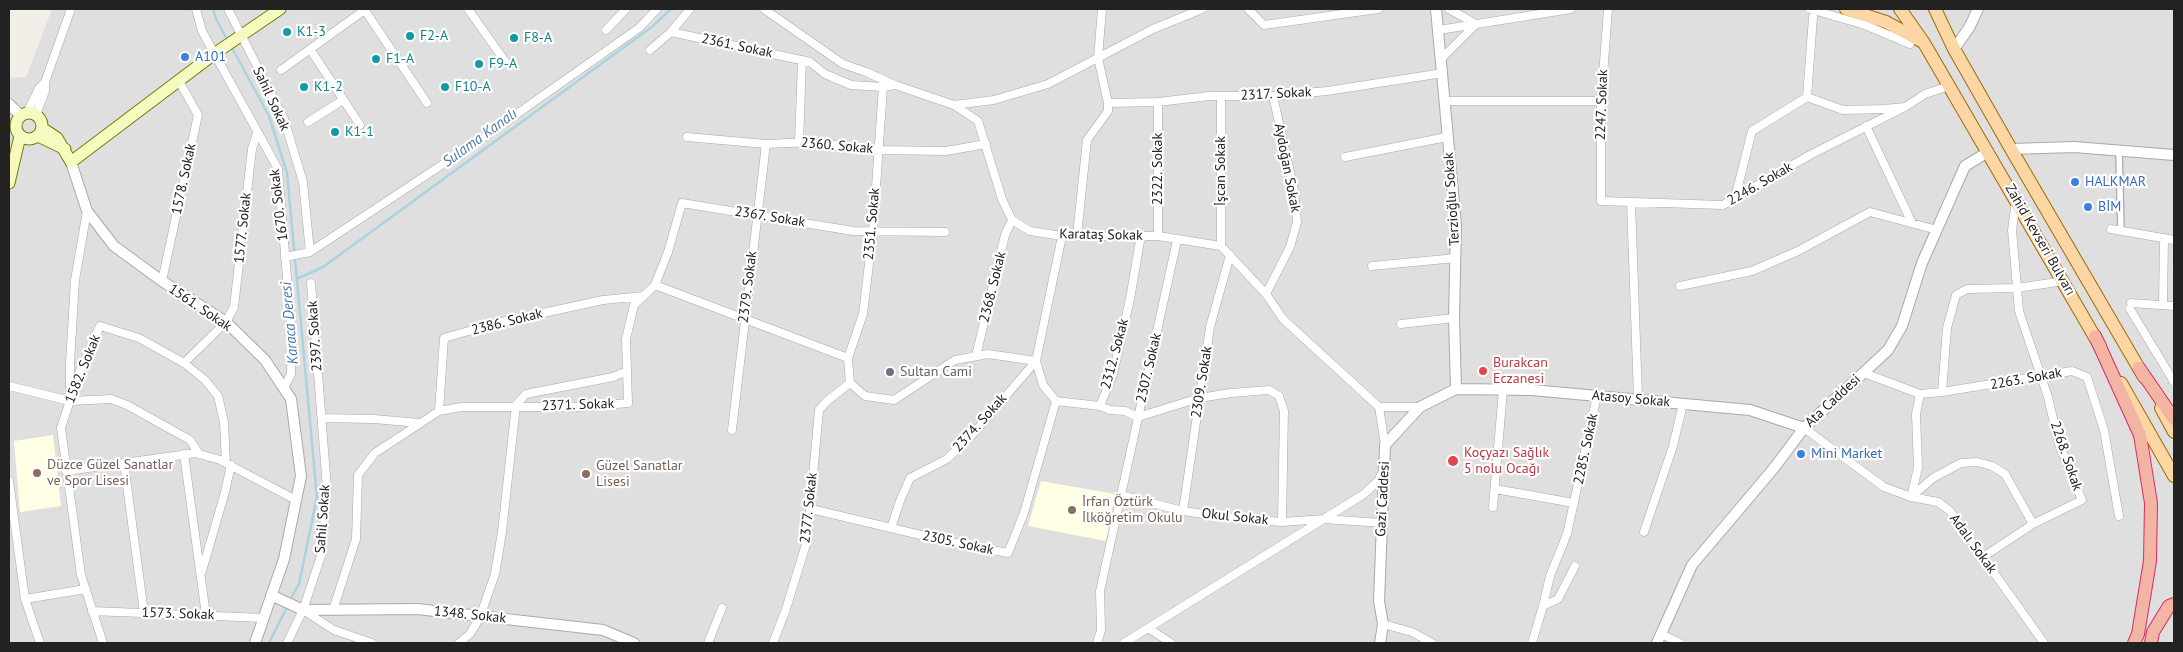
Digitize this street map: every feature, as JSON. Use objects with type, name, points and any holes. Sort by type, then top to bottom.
[{"type":"highway","points":[[2095,336],[2140,435],[2151,503],[2150,562],[2138,634],[2134,643]]},
{"type":"highway","points":[[2139,368],[2174,419]]},
{"type":"highway","points":[[2151,643],[2153,632],[2169,606],[2174,604]]},
{"type":"main road","points":[[71,162],[214,54],[280,9]]},
{"type":"main road","points":[[1846,9],[1886,22],[1924,43]]},
{"type":"main road","name":"Zahid Kevseri Bulvarı","points":[[1900,9],[1924,43],[1988,152],[2174,476]]},
{"type":"main road","name":"Zahid Kevseri Bulvarı","points":[[1938,13],[1954,49],[2010,149],[2139,368],[2174,432]]},
{"type":"main road","points":[[9,183],[14,168],[41,120],[22,116],[16,128],[32,135]]},
{"type":"main road","name":"1561. Sokak","points":[[32,135],[65,149],[71,162]]},
{"type":"street","points":[[9,104],[22,116],[39,88],[45,82],[71,9]]},
{"type":"street","name":"1670. Sokak","points":[[196,9],[202,31],[278,169],[292,338],[291,374],[284,388]]},
{"type":"street","name":"Sahil Sokak","points":[[228,9],[240,37],[284,119],[303,182],[310,252]]},
{"type":"street","points":[[281,70],[365,9],[427,103]]},
{"type":"street","points":[[468,9],[507,64]]},
{"type":"street","points":[[606,30],[627,9]]},
{"type":"street","points":[[285,257],[310,252],[487,136],[639,28],[657,9]]},
{"type":"street","points":[[650,50],[671,32],[690,9]]},
{"type":"street","points":[[764,9],[843,64],[895,85],[954,105],[978,121],[1002,199],[1012,220]]},
{"type":"street","points":[[1077,234],[1087,140],[1105,116],[1108,103],[1098,58],[1102,9]]},
{"type":"street","points":[[954,105],[994,100],[1048,84],[1153,29],[1202,9]]},
{"type":"street","points":[[1248,9],[1264,25],[1378,9]]},
{"type":"street","name":"Terzioğlu Sokak","points":[[1436,9],[1446,101],[1446,137],[1456,225],[1454,318],[1456,389]]},
{"type":"street","points":[[1449,9],[1476,24]]},
{"type":"street","points":[[1439,30],[1529,13],[1571,9]]},
{"type":"street","name":"2247. Sokak","points":[[1601,200],[1601,101],[1608,9]]},
{"type":"street","points":[[1954,49],[1969,28],[1978,9]]},
{"type":"street","points":[[1735,198],[1752,130],[1807,97],[1812,13],[1866,25],[1910,44]]},
{"type":"street","points":[[1442,58],[1476,24]]},
{"type":"street","name":"2361. Sokak","points":[[671,32],[802,60]]},
{"type":"street","points":[[310,49],[360,125]]},
{"type":"street","points":[[799,143],[802,60],[810,62],[825,74],[851,85],[884,87],[895,85]]},
{"type":"street","name":"2317. Sokak","points":[[1108,103],[1158,102],[1221,96],[1273,96],[1327,91],[1443,74]]},
{"type":"street","name":"1578. Sokak","points":[[162,281],[198,115],[179,82]]},
{"type":"street","name":"2246. Sokak","points":[[1601,200],[1723,205],[1810,155],[1905,107],[1924,94],[1949,86]]},
{"type":"street","name":"2351. Sokak","points":[[848,358],[863,314],[873,230],[884,87]]},
{"type":"street","name":"İşcan Sokak","points":[[1221,96],[1221,246]]},
{"type":"street","name":"Aydoğan Sokak","points":[[1266,294],[1290,248],[1297,222],[1294,190],[1273,96]]},
{"type":"street","name":"2246. Sokak","points":[[1807,97],[1843,110],[1905,107]]},
{"type":"street","points":[[308,122],[343,100]]},
{"type":"street","points":[[1446,101],[1601,101]]},
{"type":"street","name":"2322. Sokak","points":[[1158,102],[1158,236]]},
{"type":"street","points":[[1866,126],[1912,223]]},
{"type":"street","name":"1577. Sokak","points":[[226,322],[234,307],[252,148],[257,133]]},
{"type":"street","name":"2360. Sokak","points":[[687,137],[766,144],[812,142],[878,150],[946,151],[986,144]]},
{"type":"street","points":[[1344,157],[1446,137]]},
{"type":"street","name":"2379. Sokak","points":[[732,430],[766,144]]},
{"type":"street","points":[[2010,149],[2074,147],[2174,155]]},
{"type":"street","name":"Ata Caddesi","points":[[1659,639],[1692,565],[1774,468],[1804,428],[1888,350],[1902,326],[1922,263],[1965,166],[1988,152]]},
{"type":"street","points":[[2119,152],[2121,231]]},
{"type":"street","name":"1561. Sokak","points":[[71,162],[87,212],[114,246],[162,281],[226,322],[265,360],[291,399],[301,476],[284,559],[255,643]]},
{"type":"street","name":"2268. Sokak","points":[[2016,200],[2012,230],[2019,311],[2048,397],[2059,444],[2082,500],[2033,524]]},
{"type":"street","points":[[1631,202],[1638,398]]},
{"type":"street","name":"2367. Sokak","points":[[655,286],[668,252],[682,203],[853,231],[945,232]]},
{"type":"street","points":[[70,401],[70,363],[75,280],[87,212]]},
{"type":"street","points":[[1680,286],[1752,271],[1798,251],[1870,212],[1936,230]]},
{"type":"street","name":"Karataş Sokak","points":[[1012,220],[1030,231],[1062,236],[1077,234],[1158,236],[1221,246]]},
{"type":"street","name":"2368. Sokak","points":[[976,356],[1005,235],[1012,220]]},
{"type":"street","points":[[2111,229],[2174,240]]},
{"type":"street","name":"2312. Sokak","points":[[1056,401],[1100,406],[1113,374],[1130,298],[1141,235]]},
{"type":"street","points":[[1056,401],[1043,385],[1036,361],[1062,236]]},
{"type":"street","points":[[2163,305],[2164,238]]},
{"type":"street","name":"2307. Sokak","points":[[1120,495],[1178,240]]},
{"type":"street","points":[[1221,246],[1266,294],[1283,319],[1379,407],[1385,445]]},
{"type":"street","name":"2309. Sokak","points":[[1183,511],[1210,327],[1230,255]]},
{"type":"street","points":[[1372,266],[1456,258]]},
{"type":"street","points":[[1942,392],[1947,328],[1956,296],[1967,289],[2017,288],[2064,282]]},
{"type":"street","name":"2397. Sokak","points":[[311,283],[320,388]]},
{"type":"street","points":[[655,286],[848,358],[850,383],[865,396],[894,400],[955,360],[988,354],[1036,361]]},
{"type":"street","name":"2371. Sokak","points":[[333,610],[356,539],[358,475],[375,453],[439,411],[461,407],[516,405],[582,407],[628,403],[626,339],[634,304],[655,286]]},
{"type":"street","name":"2386. Sokak","points":[[439,411],[444,338],[496,323],[603,300],[643,296]]},
{"type":"street","points":[[2174,306],[2130,306],[2174,382]]},
{"type":"street","points":[[1401,324],[1454,318]]},
{"type":"street","points":[[200,575],[225,492],[228,464],[224,422],[218,396],[204,380],[184,363],[226,322]]},
{"type":"street","name":"1582. Sokak","points":[[103,643],[81,575],[61,428],[79,374],[100,326],[139,338],[184,363]]},
{"type":"street","name":"2374. Sokak","points":[[891,528],[910,478],[947,459],[960,447],[1036,361]]},
{"type":"street","points":[[459,643],[470,634],[480,617],[495,574],[516,405],[526,394],[613,377],[627,371]]},
{"type":"street","name":"2263. Sokak","points":[[1920,394],[2072,371],[2087,378],[2104,430],[2119,516]]},
{"type":"street","points":[[1864,373],[1920,394],[1916,414],[1918,468],[1911,497]]},
{"type":"street","name":"2377. Sokak","points":[[773,643],[786,609],[807,541],[819,410],[850,383]]},
{"type":"street","points":[[9,386],[70,401],[111,399],[127,405],[190,440],[199,454]]},
{"type":"street","name":"Sahil Sokak","points":[[287,643],[303,610],[322,553],[326,490],[320,388]]},
{"type":"street","name":"Atasoy Sokak","points":[[1456,389],[1532,390],[1638,398],[1750,410],[1804,428]]},
{"type":"street","name":"Gazi Caddesi","points":[[1380,643],[1384,624],[1379,601],[1385,445],[1420,407],[1456,389]]},
{"type":"street","points":[[1100,406],[1110,410],[1125,411],[1138,417],[1199,398],[1231,393],[1269,390],[1280,396],[1284,411],[1282,522]]},
{"type":"street","points":[[1493,507],[1503,390]]},
{"type":"street","name":"2285. Sokak","points":[[1532,643],[1550,576],[1567,534],[1597,396]]},
{"type":"street","name":"2305. Sokak","points":[[811,509],[1008,553],[1024,513],[1056,401]]},
{"type":"street","points":[[1644,532],[1673,446],[1682,404]]},
{"type":"street","points":[[1379,407],[1420,407]]},
{"type":"street","points":[[322,418],[374,419],[418,423]]},
{"type":"street","name":"Adalı Sokak","points":[[1804,428],[1884,487],[1911,497],[1938,502],[1950,511],[2044,643]]},
{"type":"street","points":[[66,471],[184,454],[199,454],[228,464],[296,500]]},
{"type":"street","points":[[184,454],[206,616]]},
{"type":"street","points":[[1911,497],[1933,478],[1961,463],[1977,462],[1992,466],[2005,474],[2033,524],[1983,557]]},
{"type":"street","points":[[124,463],[144,613]]},
{"type":"street","points":[[1124,643],[1364,494],[1378,481],[1384,470]]},
{"type":"street","points":[[9,481],[25,599],[40,643]]},
{"type":"street","points":[[1495,489],[1574,503]]},
{"type":"street","points":[[1098,643],[1101,630],[1100,591],[1120,495]]},
{"type":"street","name":"Okul Sokak","points":[[1120,495],[1183,511],[1282,522],[1324,518],[1382,523]]},
{"type":"street","points":[[1543,606],[1558,599],[1575,566]]},
{"type":"street","points":[[25,599],[86,589]]},
{"type":"street","points":[[271,594],[303,610],[334,630],[372,643]]},
{"type":"street","points":[[708,643],[722,608]]},
{"type":"street","name":"1348. Sokak","points":[[303,610],[417,609],[603,630],[634,643]]},
{"type":"street","name":"1573. Sokak","points":[[92,611],[264,618]]},
{"type":"street","points":[[1384,624],[1412,632],[1432,643]]},
{"type":"street","points":[[1148,628],[1171,643]]},
{"type":"street","points":[[1659,639],[1680,643]]},
{"type":"shaded area","points":[[52,9],[2174,9],[2174,643],[9,643],[9,78],[26,77]]},
{"type":"shaded area","name":"Düzce Güzel Sanatlar ve Spor Lisesi","points":[[53,435],[61,506],[20,512],[14,441]]},
{"type":"shaded area","name":"İrfan Öztürk İlköğretim Okulu","points":[[1041,481],[1115,494],[1106,541],[1028,526]]},
{"type":"waterway","name":"Karaca Deresi","points":[[213,9],[228,41]]},
{"type":"waterway","name":"Sulama Kanalı","points":[[297,279],[323,267],[653,26],[671,9]]},
{"type":"waterway","name":"Karaca Deresi","points":[[231,46],[269,116],[287,173],[317,497],[299,584],[290,600]]},
{"type":"waterway","name":"Karaca Deresi","points":[[269,643],[288,605]]},
{"type":"place","name":"K1-3","points":[[287,32]]},
{"type":"place","name":"F2-A","points":[[410,36]]},
{"type":"place","name":"F8-A","points":[[514,38]]},
{"type":"place","name":"A101","points":[[185,57]]},
{"type":"place","name":"F1-A","points":[[376,59]]},
{"type":"place","name":"F9-A","points":[[479,64]]},
{"type":"place","name":"K1-2","points":[[304,87]]},
{"type":"place","name":"F10-A","points":[[445,87]]},
{"type":"place","name":"K1-1","points":[[335,132]]},
{"type":"place","name":"HALKMAR","points":[[2075,182]]},
{"type":"place","name":"BİM","points":[[2088,207]]},
{"type":"place","name":"Burakcan Eczanesi","points":[[1483,371]]},
{"type":"place","name":"Sultan Cami","points":[[890,372]]},
{"type":"place","name":"Mini Market","points":[[1801,454]]},
{"type":"place","name":"Koçyazı Sağlık 5 nolu Ocağı","points":[[1453,461]]},
{"type":"place","name":"Düzce Güzel Sanatlar ve Spor Lisesi","points":[[37,473]]},
{"type":"place","name":"Güzel Sanatlar Lisesi","points":[[586,474]]},
{"type":"place","name":"İrfan Öztürk İlköğretim Okulu","points":[[1072,510]]}]
